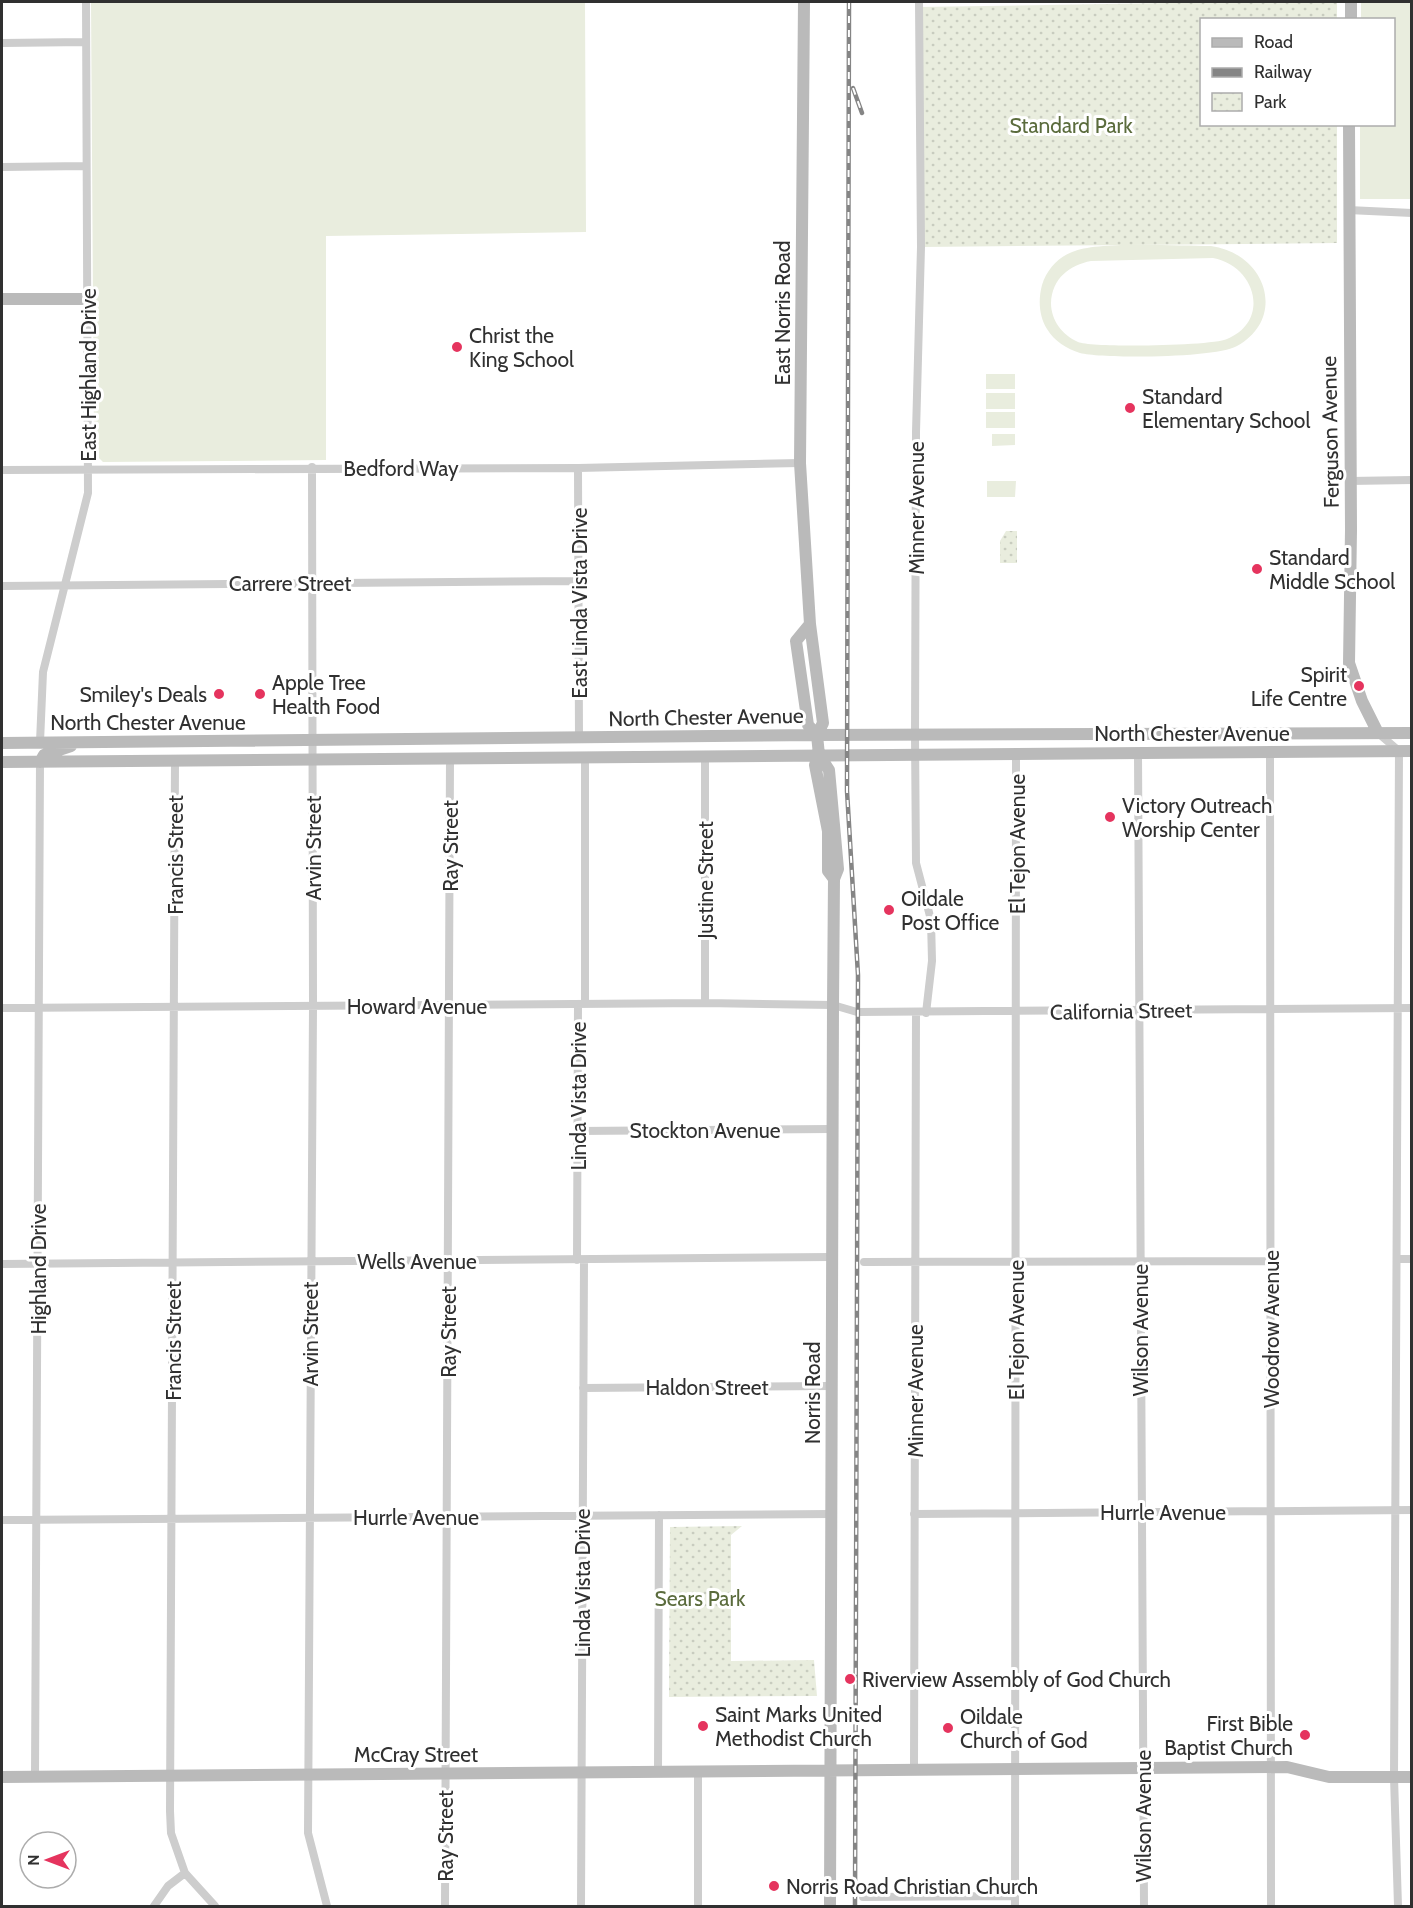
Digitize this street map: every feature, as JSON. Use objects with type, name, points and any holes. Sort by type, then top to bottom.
[{"type":"street","name":"East Highland Drive","points":[[40,742],[43,672],[86,509],[88,469],[86,2]]},
{"type":"street","name":"East Norris Road","points":[[804,2],[800,463],[810,624],[823,723],[817,735],[819,755]]},
{"type":"street","name":"Minner Avenue","points":[[919,2],[921,248],[916,444],[915,755],[916,863],[931,920],[932,961],[926,1012]]},
{"type":"street","points":[[1351,2],[1351,18]]},
{"type":"street","points":[[2,43],[86,42]]},
{"type":"street","name":"Ferguson Avenue","points":[[1349,126],[1349,663],[1362,701],[1378,733]]},
{"type":"street","points":[[2,166],[86,166]]},
{"type":"street","points":[[1348,210],[1412,213]]},
{"type":"street","points":[[2,299],[87,299]]},
{"type":"street","name":"Bedford Way","points":[[2,470],[312,467],[578,468],[800,463]]},
{"type":"street","name":"Arvin Street","points":[[312,467],[313,1006],[308,1774],[309,1841],[327,1906]]},
{"type":"street","name":"East Linda Vista Drive","points":[[578,468],[579,738]]},
{"type":"street","points":[[1349,481],[1412,480]]},
{"type":"street","name":"Carrere Street","points":[[2,586],[579,581]]},
{"type":"street","points":[[1378,733],[1405,751],[1399,1008],[1397,1259],[1394,1777],[1398,1906]]},
{"type":"street","name":"North Chester Avenue","points":[[2,743],[817,735],[1412,733]]},
{"type":"street","points":[[546,758],[575,747],[579,738]]},
{"type":"street","points":[[40,762],[44,755],[80,742]]},
{"type":"street","name":"North Chester Avenue","points":[[2,762],[1405,751]]},
{"type":"street","name":"Woodrow Avenue","points":[[1270,752],[1271,1906]]},
{"type":"street","name":"Wilson Avenue","points":[[1138,753],[1144,1906]]},
{"type":"street","name":"El Tejon Avenue","points":[[1015,1906],[1016,754]]},
{"type":"street","name":"Norris Road","points":[[819,755],[829,770],[837,830],[838,869],[834,879],[832,1129],[830,1906]]},
{"type":"street","name":"Justine Street","points":[[705,757],[705,1003]]},
{"type":"street","name":"Linda Vista Drive","points":[[580,1906],[583,1388],[578,1131],[585,758]]},
{"type":"street","name":"Ray Street","points":[[445,1906],[450,759]]},
{"type":"street","name":"Francis Street","points":[[175,760],[171,1833],[185,1873]]},
{"type":"street","name":"Highland Drive","points":[[35,1776],[40,762]]},
{"type":"street","name":"Howard Avenue","points":[[2,1008],[705,1003],[833,1005]]},
{"type":"street","name":"California Street","points":[[833,1005],[857,1012],[916,1013],[1412,1008]]},
{"type":"street","name":"Minner Avenue","points":[[914,1769],[916,1013]]},
{"type":"street","name":"Stockton Avenue","points":[[578,1131],[832,1129]]},
{"type":"street","name":"Wells Avenue","points":[[2,1264],[832,1257]]},
{"type":"street","points":[[1397,1259],[1412,1259]]},
{"type":"street","points":[[864,1262],[1271,1261]]},
{"type":"street","name":"Haldon Street","points":[[583,1388],[831,1386]]},
{"type":"street","name":"Hurrle Avenue","points":[[914,1514],[1412,1510]]},
{"type":"street","name":"Hurrle Avenue","points":[[2,1520],[831,1514]]},
{"type":"street","points":[[658,1771],[659,1515]]},
{"type":"street","name":"McCray Street","points":[[2,1776],[658,1771],[830,1772],[914,1769],[1270,1767],[1298,1768],[1329,1777],[1412,1777]]},
{"type":"street","points":[[698,1771],[698,1906]]},
{"type":"street","points":[[154,1906],[168,1886],[185,1873],[215,1906]]},
{"type":"street","points":[[863,1898],[1015,1896]]},
{"type":"green space","points":[[91,2],[585,2],[586,232],[326,236],[326,460],[103,462],[94,453]]},
{"type":"green space","name":"Standard Park","points":[[1337,2],[1337,18],[1200,18],[1200,126],[1337,126],[1337,243],[924,247],[918,7]]},
{"type":"green space","points":[[1361,2],[1411,2],[1411,199],[1360,199],[1360,126],[1395,126],[1395,18],[1361,18]]},
{"type":"green space","points":[[1103,246],[1211,246],[1230,251],[1246,261],[1257,274],[1264,288],[1266,304],[1262,320],[1253,334],[1237,346],[1225,350],[1185,355],[1135,357],[1093,355],[1080,353],[1061,344],[1044,324],[1040,308],[1042,285],[1054,264],[1069,253]],"holes":[[[1213,258],[1228,263],[1248,282],[1253,295],[1253,308],[1249,320],[1241,331],[1227,339],[1177,345],[1088,344],[1078,342],[1067,335],[1058,326],[1053,315],[1051,303],[1055,286],[1069,269],[1083,263]]]},
{"type":"green space","points":[[986,374],[1015,374],[1015,389],[986,389]]},
{"type":"green space","points":[[986,393],[1015,393],[1015,409],[986,409]]},
{"type":"green space","points":[[986,412],[1015,412],[1015,428],[986,428]]},
{"type":"green space","points":[[992,434],[1015,434],[1015,445],[992,446]]},
{"type":"green space","points":[[987,481],[1016,481],[1015,497],[987,497]]},
{"type":"green space","points":[[1006,531],[1017,531],[1017,563],[1000,563],[1000,541]]},
{"type":"green space","name":"Sears Park","points":[[742,1526],[731,1535],[731,1661],[814,1660],[817,1696],[669,1697],[670,1527]]},
{"type":"railway","points":[[849,2],[847,791],[858,975],[855,1906]]},
{"type":"railway","points":[[853,88],[862,113]]},
{"type":"place","name":"Christ the King School","points":[[457,347]]},
{"type":"place","name":"Standard Elementary School","points":[[1130,408]]},
{"type":"place","name":"Standard Middle School","points":[[1257,569]]},
{"type":"place","name":"Spirit Life Centre","points":[[1359,686]]},
{"type":"place","name":"Smiley's Deals","points":[[219,694]]},
{"type":"place","name":"Apple Tree Health Food","points":[[260,694]]},
{"type":"place","name":"Victory Outreach Worship Center","points":[[1110,817]]},
{"type":"place","name":"Oildale Post Office","points":[[889,910]]},
{"type":"place","name":"Riverview Assembly of God Church","points":[[850,1679]]},
{"type":"place","name":"Saint Marks United Methodist Church","points":[[703,1726]]},
{"type":"place","name":"Oildale Church of God","points":[[948,1728]]},
{"type":"place","name":"First Bible Baptist Church","points":[[1305,1735]]},
{"type":"place","name":"Norris Road Christian Church","points":[[774,1886]]}]
